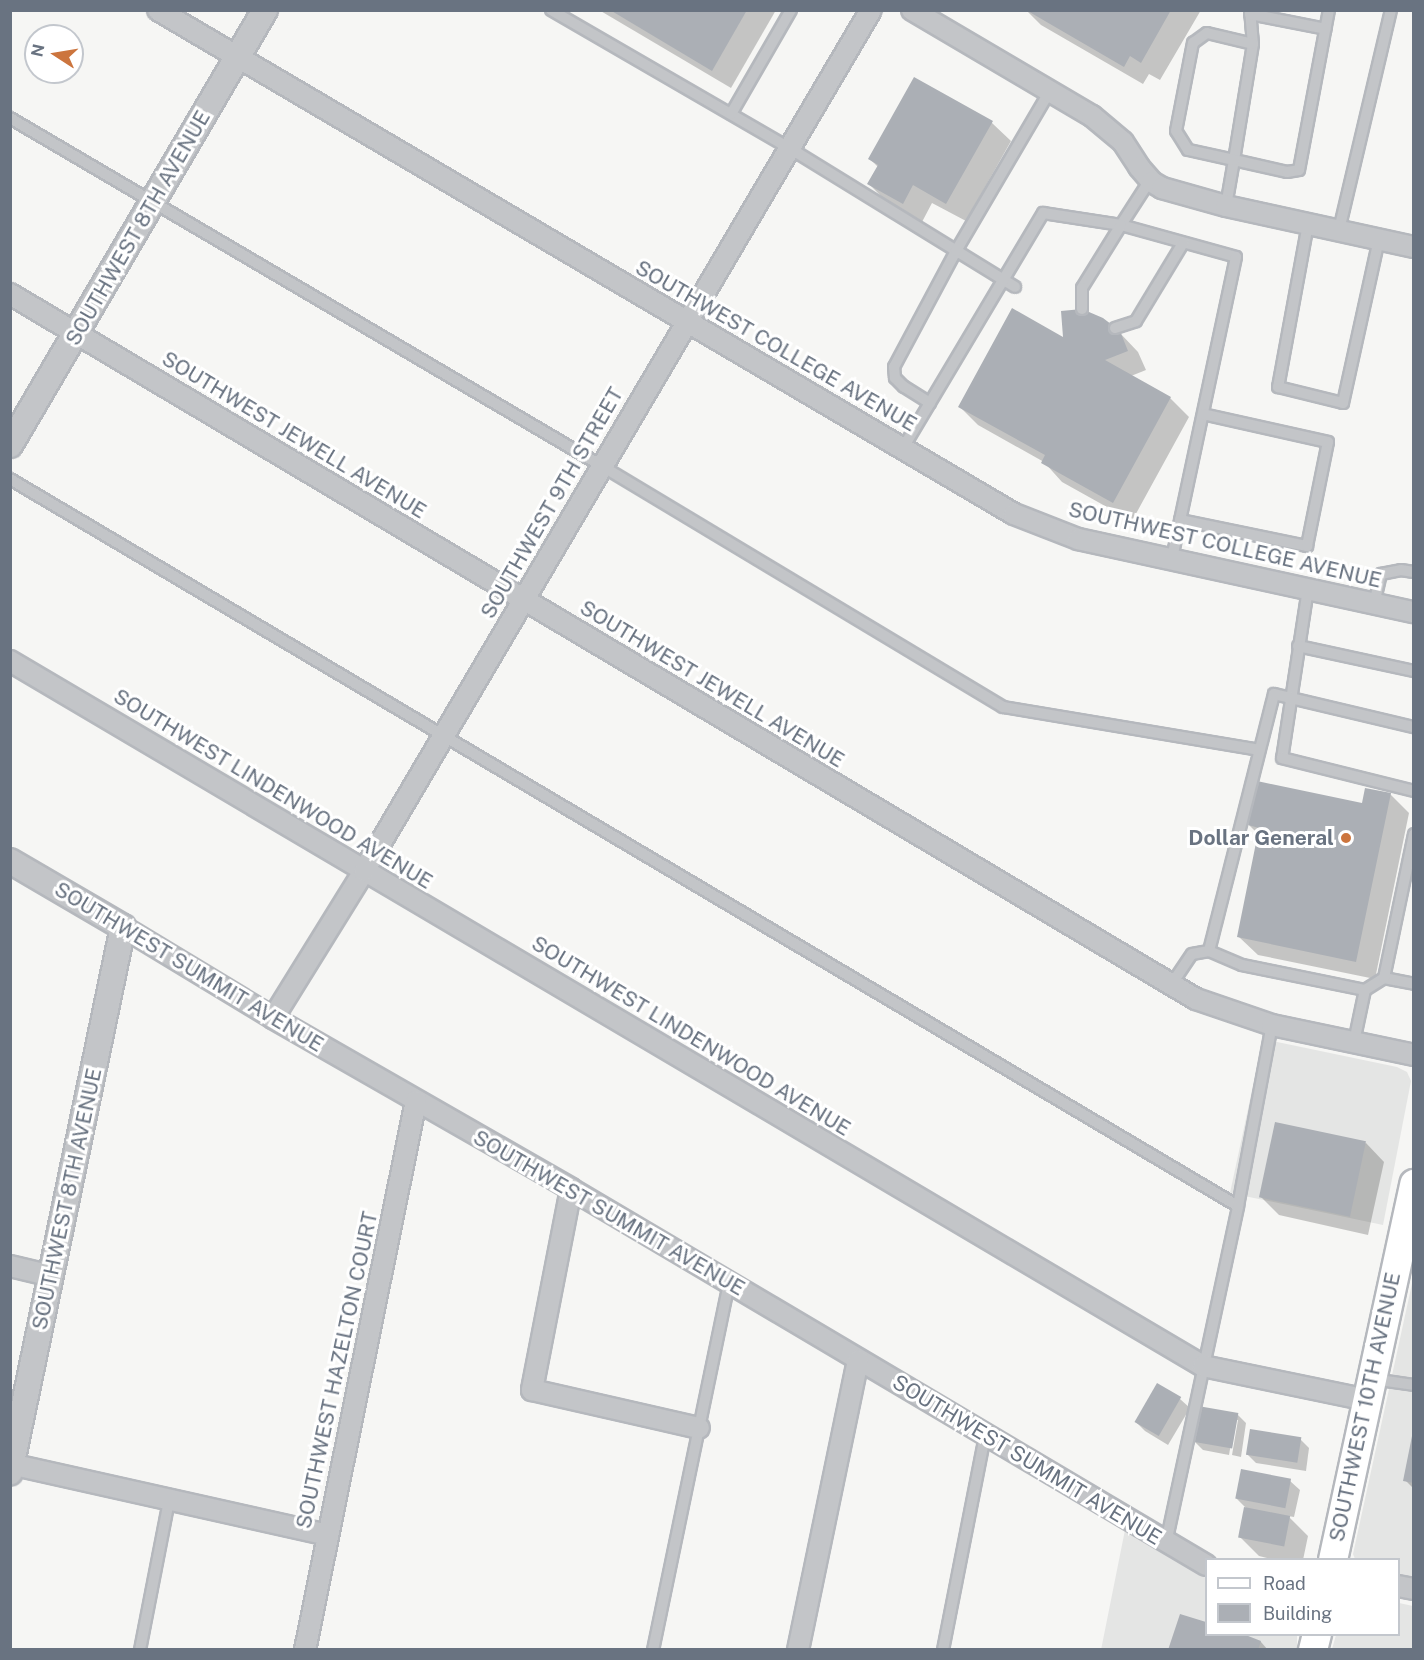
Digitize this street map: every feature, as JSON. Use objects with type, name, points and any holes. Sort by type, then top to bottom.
[{"type":"main road","name":"SOUTHWEST 10TH AVENUE","points":[[1333,1558],[1370,1390],[1406,1250],[1413,1184]]},
{"type":"street","name":"SOUTHWEST COLLEGE AVENUE","points":[[158,10],[1014,514],[1078,539],[1413,612]]},
{"type":"street","name":"SOUTHWEST 8TH AVENUE","points":[[10,445],[265,10]]},
{"type":"street","name":"SOUTHWEST 9TH STREET","points":[[273,1018],[364,871],[522,599],[791,149],[871,10]]},
{"type":"street","points":[[912,10],[1092,116],[1123,142],[1150,180],[1162,188],[1226,206],[1413,247]]},
{"type":"street","name":"SOUTHWEST JEWELL AVENUE","points":[[10,294],[1171,985],[1213,1006],[1272,1025],[1413,1055]]},
{"type":"street","name":"SOUTHWEST LINDENWOOD AVENUE","points":[[10,661],[1203,1366],[1370,1390]]},
{"type":"street","name":"SOUTHWEST SUMMIT AVENUE","points":[[10,861],[273,1018],[729,1282],[985,1436],[1205,1564]]},
{"type":"street","name":"SOUTHWEST 8TH AVENUE","points":[[11,1466],[123,927]]},
{"type":"street","name":"SOUTHWEST HAZELTON COURT","points":[[305,1650],[416,1101]]},
{"type":"street","points":[[571,1189],[532,1390],[699,1428]]},
{"type":"street","points":[[10,1266],[52,1276]]},
{"type":"street","points":[[798,1650],[858,1360]]},
{"type":"street","points":[[11,1466],[327,1535]]},
{"type":"lane","points":[[551,10],[791,149],[1015,286]]},
{"type":"lane","points":[[731,114],[791,10]]},
{"type":"lane","points":[[1253,44],[1207,33],[1193,43],[1176,131],[1188,150],[1287,172],[1299,170],[1329,10]]},
{"type":"lane","points":[[1340,230],[1391,10]]},
{"type":"lane","points":[[1226,206],[1253,44],[1250,12],[1326,29]]},
{"type":"lane","points":[[930,403],[904,387],[895,378],[894,367],[956,250],[1050,91]]},
{"type":"lane","points":[[10,118],[602,466],[1003,707],[1259,750]]},
{"type":"lane","points":[[1082,309],[1082,288],[1150,180]]},
{"type":"lane","points":[[903,448],[1042,213],[1121,225],[1236,257],[1172,559]]},
{"type":"lane","points":[[1308,224],[1278,387],[1343,403],[1379,239]]},
{"type":"lane","points":[[1115,328],[1136,321],[1183,243]]},
{"type":"lane","points":[[1180,520],[1307,546],[1328,442],[1203,414]]},
{"type":"lane","points":[[10,479],[443,737],[638,848],[944,1034],[1238,1206]]},
{"type":"lane","points":[[1374,604],[1381,574],[1401,570],[1413,572]]},
{"type":"lane","points":[[1308,589],[1281,758],[1413,790]]},
{"type":"lane","points":[[1298,646],[1413,671]]},
{"type":"lane","points":[[1209,951],[1274,694],[1413,727]]},
{"type":"lane","points":[[1384,978],[1413,834]]},
{"type":"lane","points":[[1171,985],[1192,954],[1209,951],[1242,965],[1365,990],[1384,978],[1413,984]]},
{"type":"lane","points":[[1354,1042],[1365,990]]},
{"type":"lane","points":[[1166,1543],[1238,1206],[1272,1025]]},
{"type":"lane","points":[[653,1650],[729,1282]]},
{"type":"lane","points":[[1370,1390],[1413,1384]]},
{"type":"lane","points":[[943,1650],[985,1436]]},
{"type":"lane","points":[[140,1650],[169,1501]]},
{"type":"shaded area","points":[[1263,1039],[1397,1067],[1407,1072],[1411,1081],[1383,1225],[1230,1193]]},
{"type":"shaded area","points":[[1413,1279],[1413,1580],[1400,1577],[1400,1558],[1355,1558],[1353,1554]]},
{"type":"shaded area","points":[[1125,1530],[1205,1577],[1205,1636],[1297,1636],[1297,1650],[1101,1650]]},
{"type":"shaded area","points":[[1400,1603],[1413,1606],[1413,1649],[1332,1649],[1336,1636],[1400,1636]]},
{"type":"building","points":[[610,10],[747,10],[712,71]]},
{"type":"building","points":[[1026,10],[1171,10],[1141,63],[1130,56],[1124,67]]},
{"type":"building","points":[[914,77],[993,121],[946,204],[913,185],[903,204],[867,184],[878,165],[868,159]]},
{"type":"building","points":[[1012,308],[1063,337],[1061,311],[1082,309],[1103,318],[1120,331],[1128,351],[1105,360],[1171,397],[1113,503],[1041,463],[1045,455],[958,407]]},
{"type":"building","points":[[1257,781],[1362,803],[1365,788],[1391,793],[1356,962],[1237,937],[1259,828],[1248,825]]},
{"type":"building","points":[[1275,1122],[1366,1141],[1350,1217],[1259,1197]]},
{"type":"building","points":[[1157,1383],[1181,1397],[1159,1436],[1134,1422]]},
{"type":"building","points":[[1198,1406],[1238,1413],[1232,1449],[1192,1441]]},
{"type":"building","points":[[1250,1429],[1301,1437],[1297,1463],[1246,1455]]},
{"type":"building","points":[[1412,1436],[1414,1436],[1414,1483],[1403,1481]]},
{"type":"building","points":[[1241,1469],[1291,1479],[1285,1508],[1235,1498]]},
{"type":"building","points":[[1244,1507],[1290,1516],[1284,1546],[1238,1537]]},
{"type":"building","points":[[1180,1614],[1205,1622],[1205,1636],[1248,1636],[1261,1641],[1258,1650],[1168,1650]]},
{"type":"place","name":"Dollar General","points":[[1346,838]]}]
